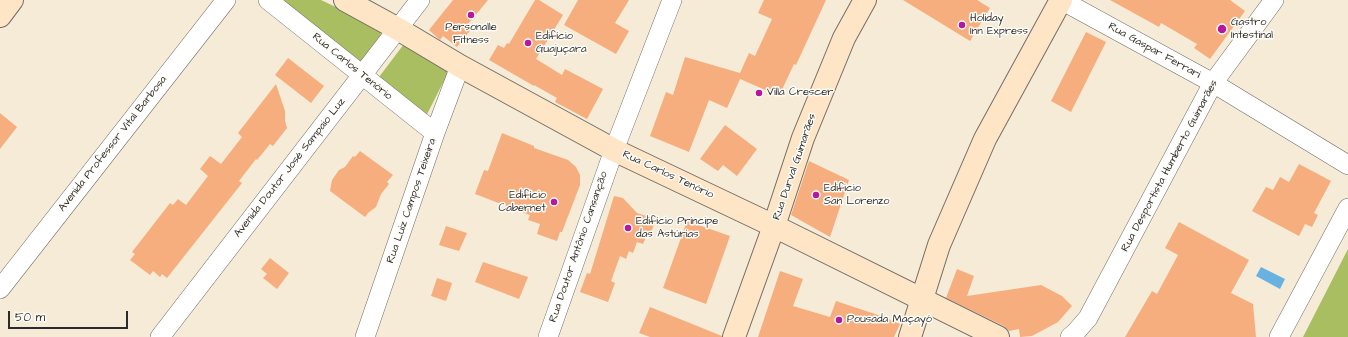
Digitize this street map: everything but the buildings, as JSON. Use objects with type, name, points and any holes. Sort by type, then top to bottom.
[{"type":"street","points":[[0,16],[12,0]]},
{"type":"street","name":"Avenida Professor Vital Barbosa","points":[[0,289],[226,0]]},
{"type":"street","name":"Rua Carlos Tenório","points":[[268,0],[435,133]]},
{"type":"street","name":"Rua Carlos Tenório","points":[[345,0],[398,29],[460,66],[614,150],[774,226],[998,337]]},
{"type":"street","name":"Avenida Doutor José Sampaio Luz","points":[[160,337],[420,0]]},
{"type":"street","name":"Rua Doutor Antônio Cansanção","points":[[548,337],[614,150],[672,0]]},
{"type":"street","name":"Rua Durval Guimarães","points":[[734,337],[774,226],[803,138],[844,38],[865,0]]},
{"type":"street","points":[[910,337],[939,245],[986,139],[1061,0]]},
{"type":"street","name":"Rua Gaspar Ferrari","points":[[1061,0],[1213,83],[1348,165]]},
{"type":"street","name":"Rua Desportista Humberto Guimarães","points":[[1070,337],[1088,318],[1213,83],[1274,0]]},
{"type":"street","name":"Rua Luiz Campos Teixeira","points":[[365,337],[435,133],[460,66]]},
{"type":"street","points":[[1279,337],[1348,208]]},
{"type":"street","points":[[1088,318],[1091,337]]},
{"type":"green space","points":[[273,0],[321,0],[380,28],[381,36],[363,62],[355,65]]},
{"type":"green space","points":[[404,44],[449,71],[424,120],[376,81]]},
{"type":"green space","points":[[1348,249],[1348,337],[1303,337]]},
{"type":"water","points":[[1261,267],[1285,279],[1280,289],[1256,276]]},
{"type":"place","name":"Personalle Fitness","points":[[471,15]]},
{"type":"place","name":"Holiday Inn Express","points":[[962,25]]},
{"type":"place","name":"Gastro Intestinal","points":[[1222,29]]},
{"type":"place","name":"Edifício Guajuçara","points":[[528,43]]},
{"type":"place","name":"Villa Crescer","points":[[759,93]]},
{"type":"place","name":"Edificio San Lorenzo","points":[[816,195]]},
{"type":"place","name":"Edifício Cabernet","points":[[554,202]]},
{"type":"place","name":"Edifício Príncipe das Astúrias","points":[[628,228]]},
{"type":"place","name":"Pousada Maçayó","points":[[839,320]]}]
